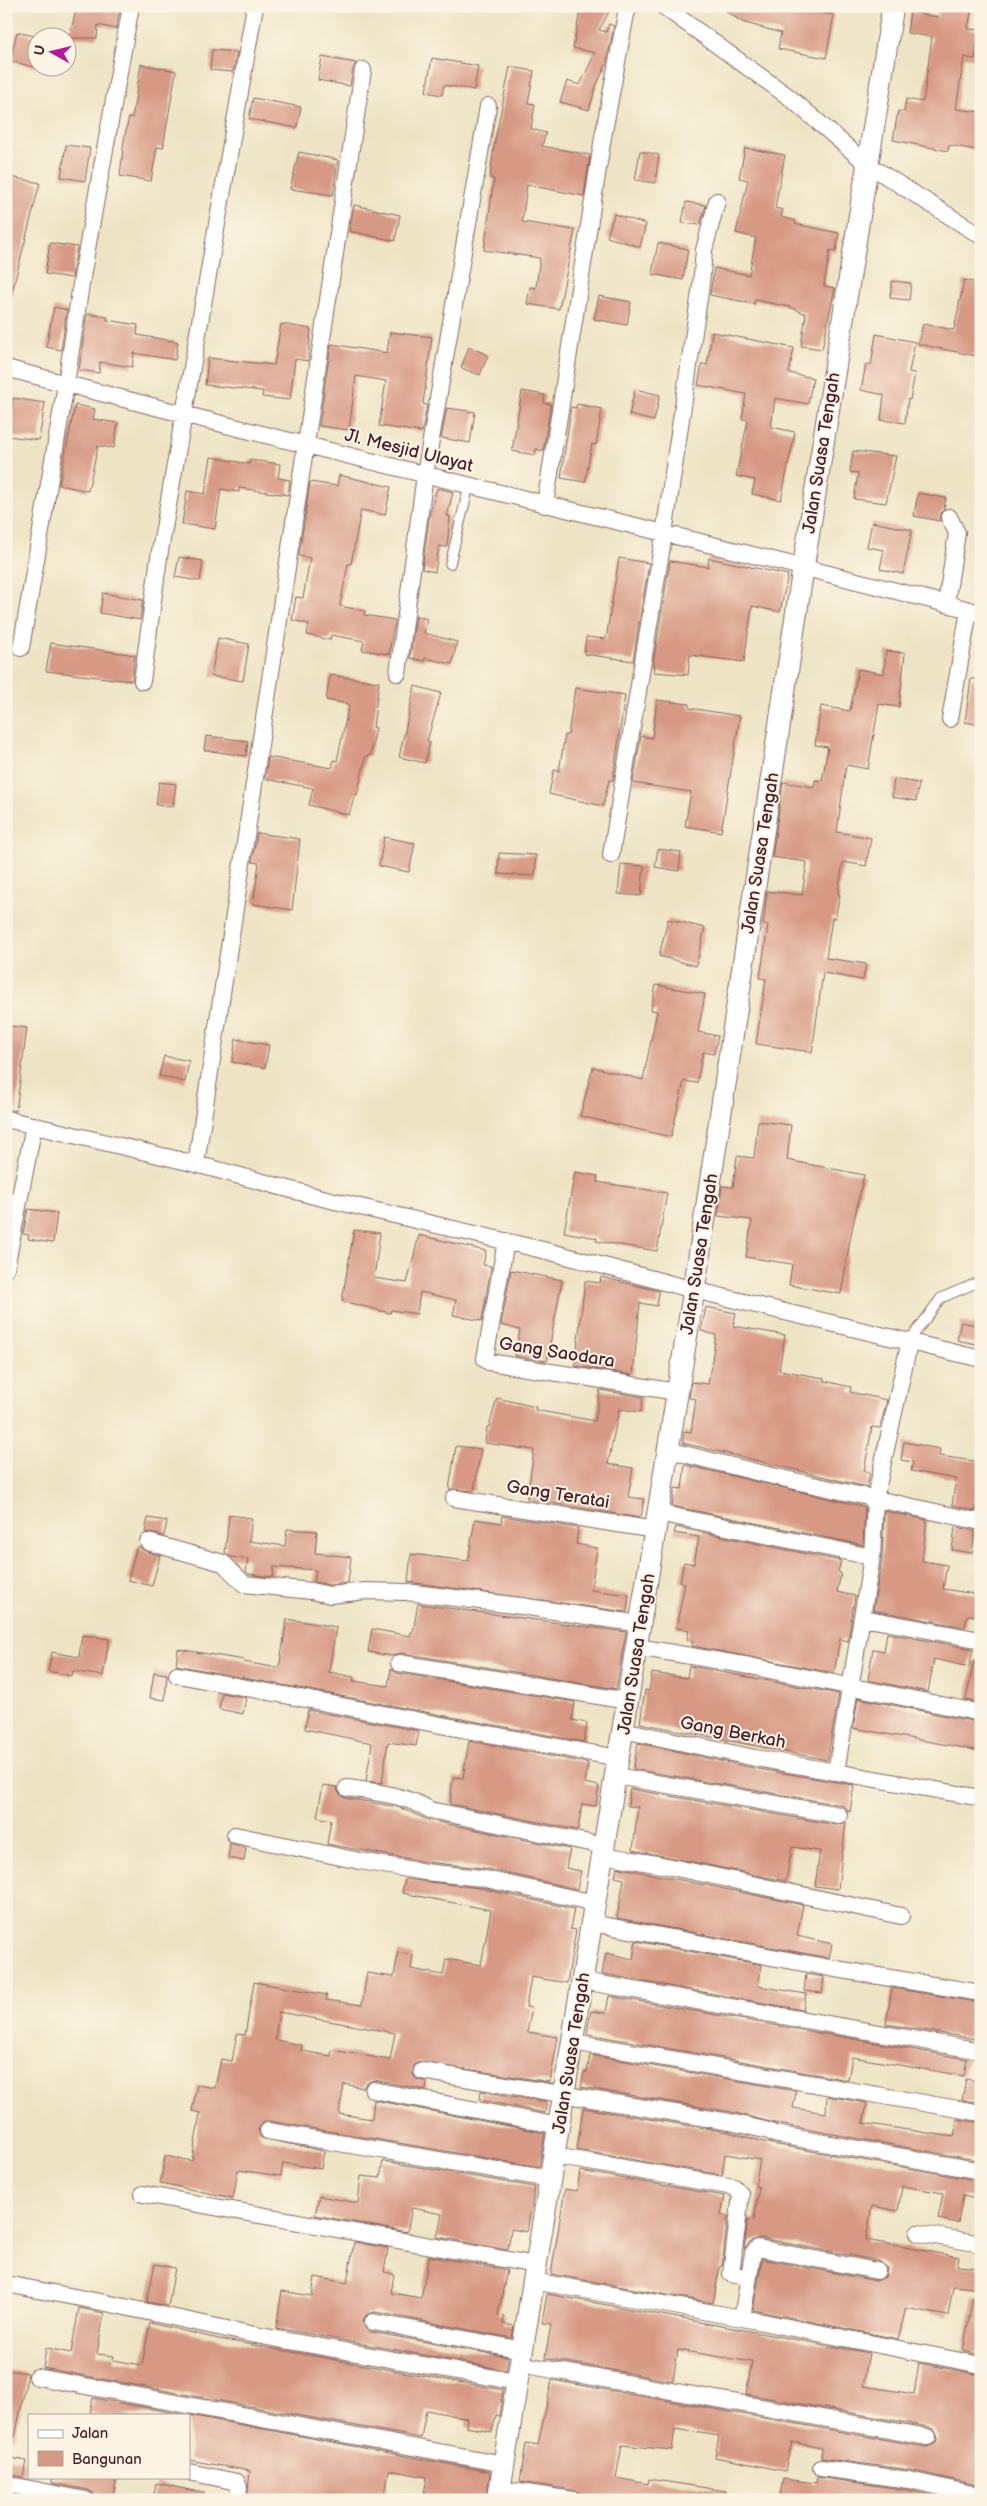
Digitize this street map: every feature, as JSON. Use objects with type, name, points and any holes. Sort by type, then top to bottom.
[{"type":"street","points":[[21,648],[66,384],[83,271],[131,6]]},
{"type":"street","points":[[142,681],[159,557],[255,6]]},
{"type":"street","points":[[663,6],[789,97],[867,164],[981,236]]},
{"type":"street","name":"Jalan Suasa Tengah","points":[[499,2494],[694,1290],[803,568],[893,6]]},
{"type":"street","points":[[545,506],[603,138],[628,10]]},
{"type":"street","points":[[196,1164],[363,70]]},
{"type":"street","points":[[398,673],[425,475],[488,106]]},
{"type":"street","points":[[611,856],[664,534],[701,285],[701,269],[717,201]]},
{"type":"street","name":"Jl. Mesjid Ulayat","points":[[6,368],[185,416],[306,444],[545,506],[975,611]]},
{"type":"street","points":[[946,604],[957,533],[949,517]]},
{"type":"street","points":[[950,719],[975,611]]},
{"type":"street","points":[[6,1119],[196,1164],[504,1249],[694,1290],[910,1340],[981,1359]]},
{"type":"street","points":[[6,1268],[34,1125]]},
{"type":"street","name":"Gang Saodara","points":[[504,1249],[484,1355],[488,1362],[677,1392]]},
{"type":"street","points":[[836,1772],[852,1687],[872,1557],[875,1499],[910,1340]]},
{"type":"street","points":[[668,1450],[981,1522]]},
{"type":"street","name":"Gang Teratai","points":[[454,1498],[657,1522],[872,1557]]},
{"type":"street","points":[[148,1542],[223,1563],[244,1584],[311,1591],[330,1595],[366,1591],[406,1592],[521,1606],[640,1624]]},
{"type":"street","points":[[863,1618],[981,1640]]},
{"type":"street","points":[[636,1647],[750,1666],[981,1713]]},
{"type":"street","points":[[399,1662],[628,1701]]},
{"type":"street","points":[[177,1675],[378,1711],[617,1767],[839,1815]]},
{"type":"street","name":"Gang Berkah","points":[[623,1730],[836,1772],[981,1798]]},
{"type":"street","points":[[347,1788],[388,1794],[418,1802],[430,1810],[662,1865],[901,1916]]},
{"type":"street","points":[[235,1835],[360,1861],[425,1872],[481,1878],[594,1913],[830,1968],[981,1993]]},
{"type":"street","points":[[582,1981],[981,2051]]},
{"type":"street","points":[[573,2042],[981,2113]]},
{"type":"street","points":[[422,2071],[730,2122],[769,2131],[774,2134],[981,2171]]},
{"type":"street","points":[[373,2090],[559,2126]]},
{"type":"street","points":[[268,2131],[550,2179]]},
{"type":"street","points":[[554,2156],[734,2187],[741,2194],[731,2274],[749,2277]]},
{"type":"street","points":[[143,2194],[535,2273],[742,2318],[981,2365]]},
{"type":"street","points":[[918,2233],[981,2244]]},
{"type":"street","points":[[742,2318],[753,2253],[758,2248],[876,2271]]},
{"type":"street","points":[[6,2284],[250,2334],[520,2365],[928,2437]]},
{"type":"street","points":[[373,2322],[520,2365]]},
{"type":"street","points":[[36,2378],[504,2464]]},
{"type":"street","points":[[821,2468],[909,2480],[981,2496]]},
{"type":"street","points":[[190,2472],[237,2482],[239,2488],[237,2500]]},
{"type":"street","points":[[6,2484],[86,2500]]},
{"type":"street","points":[[499,2494],[573,2500]]},
{"type":"lane","points":[[450,564],[469,486]]},
{"type":"lane","points":[[910,1340],[941,1298],[981,1281]]},
{"type":"building","points":[[77,6],[121,6],[116,29],[98,25],[97,38],[78,38],[78,28],[72,28]]},
{"type":"building","points":[[581,6],[612,6],[599,30],[606,32],[609,24],[614,26],[606,65],[596,86],[589,110],[560,102],[567,81],[580,85],[595,53],[573,48]]},
{"type":"building","points":[[719,6],[783,6],[834,15],[826,58],[778,49],[781,33],[742,22]]},
{"type":"building","points":[[940,6],[972,6],[968,29],[980,30],[975,59],[964,57],[956,109],[981,112],[981,151],[949,145],[948,151],[893,140],[898,111],[904,112],[906,99],[923,102],[932,37],[907,33],[910,12],[938,17]]},
{"type":"building","points":[[17,32],[28,35],[28,66],[10,61]]},
{"type":"building","points":[[212,50],[237,52],[233,72],[210,70]]},
{"type":"building","points":[[322,57],[356,63],[353,68],[350,86],[318,80]]},
{"type":"building","points":[[432,58],[478,66],[474,90],[444,85],[442,95],[426,92]]},
{"type":"building","points":[[141,64],[176,71],[163,148],[157,147],[151,181],[120,176],[124,140],[129,117],[132,118]]},
{"type":"building","points":[[510,67],[534,71],[528,103],[535,104],[531,129],[546,133],[542,146],[590,155],[584,196],[527,185],[522,222],[575,230],[559,309],[527,304],[530,287],[536,288],[540,258],[484,250],[494,179],[490,178],[494,145]]},
{"type":"building","points":[[253,98],[301,107],[297,128],[249,119]]},
{"type":"building","points":[[66,145],[90,148],[85,181],[61,177]]},
{"type":"building","points":[[745,148],[785,155],[775,208],[783,210],[781,217],[796,221],[795,224],[839,233],[836,252],[830,250],[824,286],[835,288],[822,349],[801,346],[806,314],[790,307],[755,300],[754,304],[710,295],[714,268],[749,275],[756,238],[736,233],[748,180],[739,178]]},
{"type":"building","points":[[640,151],[659,155],[655,183],[635,180]]},
{"type":"building","points":[[299,152],[338,160],[333,195],[290,189]]},
{"type":"building","points":[[6,176],[40,183],[11,296],[6,295]]},
{"type":"building","points":[[686,202],[706,205],[700,225],[682,223]]},
{"type":"building","points":[[354,205],[400,215],[395,241],[349,231]]},
{"type":"building","points":[[614,214],[646,224],[640,247],[607,237]]},
{"type":"building","points":[[50,243],[77,247],[72,278],[45,274]]},
{"type":"building","points":[[658,243],[688,249],[683,280],[652,274]]},
{"type":"building","points":[[964,280],[981,284],[981,357],[918,344],[923,324],[954,330]]},
{"type":"building","points":[[892,281],[911,283],[909,300],[890,298]]},
{"type":"building","points":[[599,296],[631,302],[627,325],[594,319]]},
{"type":"building","points":[[54,307],[67,310],[61,350],[46,347]]},
{"type":"building","points":[[87,314],[108,317],[107,320],[138,325],[137,335],[178,342],[175,360],[134,353],[132,367],[100,362],[99,373],[79,370]]},
{"type":"building","points":[[281,324],[311,329],[308,361],[295,359],[290,400],[262,397],[263,391],[205,385],[208,358],[274,365]]},
{"type":"building","points":[[390,332],[432,337],[423,404],[427,405],[422,432],[379,426],[386,381],[356,376],[349,430],[319,426],[331,344],[387,353]]},
{"type":"building","points":[[712,332],[794,348],[789,373],[813,378],[808,404],[775,398],[771,427],[795,432],[781,500],[752,494],[755,480],[736,476],[748,420],[742,419],[746,394],[698,385],[702,364],[707,365]]},
{"type":"building","points":[[876,334],[915,342],[909,372],[915,373],[910,400],[908,399],[905,423],[881,420],[884,395],[861,390],[866,364],[871,365]]},
{"type":"building","points":[[469,347],[488,355],[480,375],[461,368]]},
{"type":"building","points":[[635,389],[660,395],[654,421],[629,415]]},
{"type":"building","points":[[522,391],[545,395],[544,403],[551,404],[543,451],[536,449],[535,455],[512,451]]},
{"type":"building","points":[[13,398],[45,403],[39,440],[8,436]]},
{"type":"building","points":[[577,404],[602,409],[596,445],[592,444],[585,482],[561,478],[571,407],[576,408]]},
{"type":"building","points":[[75,405],[95,409],[93,419],[118,423],[114,448],[98,446],[88,491],[59,485]]},
{"type":"building","points":[[447,408],[475,412],[470,443],[441,438]]},
{"type":"building","points":[[853,451],[896,456],[886,503],[854,499],[858,473],[850,472]]},
{"type":"building","points":[[211,457],[249,464],[250,460],[280,464],[278,478],[290,480],[288,495],[239,488],[239,492],[221,489],[215,529],[182,524],[187,491],[205,494]]},
{"type":"building","points":[[339,475],[391,487],[385,515],[361,510],[351,564],[348,564],[340,606],[365,611],[364,615],[395,620],[389,654],[362,650],[364,641],[331,635],[330,640],[307,635],[309,624],[292,620],[296,597],[303,598],[310,558],[299,556],[310,482],[337,486]]},
{"type":"building","points":[[437,488],[453,492],[447,516],[450,516],[447,547],[439,546],[435,572],[422,569],[430,513]]},
{"type":"building","points":[[918,493],[946,498],[944,509],[939,516],[940,521],[914,516]]},
{"type":"building","points":[[872,522],[912,530],[903,574],[880,569],[884,550],[867,547]]},
{"type":"building","points":[[179,557],[203,561],[200,581],[175,577]]},
{"type":"building","points":[[619,558],[649,563],[633,661],[584,654],[586,637],[606,639]]},
{"type":"building","points":[[709,558],[788,575],[780,612],[752,606],[744,662],[690,655],[688,675],[654,672],[655,664],[653,664],[670,561],[708,567]]},
{"type":"building","points":[[103,593],[143,600],[140,620],[100,613]]},
{"type":"building","points":[[416,616],[427,619],[424,633],[457,642],[452,664],[425,658],[425,661],[410,658]]},
{"type":"building","points":[[218,638],[249,644],[243,681],[211,676]]},
{"type":"building","points":[[51,643],[135,655],[132,681],[46,671]]},
{"type":"building","points":[[886,651],[905,653],[899,707],[879,704],[868,769],[846,765],[837,832],[871,838],[866,866],[843,862],[838,894],[840,895],[835,918],[832,918],[826,958],[866,964],[863,980],[823,973],[812,1052],[756,1044],[766,979],[760,978],[768,925],[763,925],[767,891],[802,895],[807,862],[772,857],[783,782],[814,787],[815,780],[822,781],[828,747],[815,745],[821,706],[850,711],[858,669],[884,674]]},
{"type":"building","points":[[330,675],[379,682],[373,727],[376,728],[370,756],[366,756],[357,795],[355,794],[349,815],[309,805],[313,788],[265,779],[268,757],[332,768],[334,760],[337,761],[349,704],[326,700]]},
{"type":"building","points":[[971,679],[981,679],[981,725],[965,722]]},
{"type":"building","points":[[415,686],[441,693],[427,741],[430,742],[425,763],[399,757]]},
{"type":"building","points":[[575,688],[625,695],[613,780],[609,780],[603,806],[549,794],[554,770],[559,771],[565,735],[568,735]]},
{"type":"building","points":[[657,700],[689,704],[689,708],[740,716],[721,832],[685,826],[691,792],[633,783],[641,736],[652,738]]},
{"type":"building","points":[[206,736],[248,741],[246,756],[204,750]]},
{"type":"building","points":[[894,779],[919,783],[916,801],[892,797]]},
{"type":"building","points":[[159,782],[176,784],[173,807],[156,805]]},
{"type":"building","points":[[257,833],[300,839],[292,910],[253,904],[259,863],[252,862]]},
{"type":"building","points":[[384,837],[415,843],[409,872],[379,866]]},
{"type":"building","points":[[658,849],[681,852],[679,871],[655,867]]},
{"type":"building","points":[[499,853],[536,855],[535,876],[498,874]]},
{"type":"building","points":[[621,864],[644,866],[641,896],[618,894]]},
{"type":"building","points":[[668,919],[705,928],[696,966],[659,956]]},
{"type":"building","points":[[656,985],[705,994],[698,1032],[718,1036],[714,1054],[703,1052],[697,1083],[684,1081],[671,1137],[580,1116],[593,1067],[643,1080],[657,1011],[651,1010]]},
{"type":"building","points":[[9,1026],[27,1028],[16,1111],[6,1109],[6,1048]]},
{"type":"building","points":[[236,1039],[269,1045],[265,1068],[232,1062]]},
{"type":"building","points":[[164,1056],[189,1061],[185,1082],[159,1076]]},
{"type":"building","points":[[758,1121],[791,1125],[787,1160],[864,1175],[851,1234],[841,1294],[789,1285],[792,1264],[746,1257],[752,1220],[718,1216],[722,1186],[733,1187],[737,1156],[754,1158]]},
{"type":"building","points":[[575,1172],[598,1176],[597,1182],[667,1193],[657,1251],[596,1241],[597,1238],[564,1232]]},
{"type":"building","points":[[28,1209],[57,1213],[53,1243],[28,1239],[29,1235],[23,1234]]},
{"type":"building","points":[[354,1230],[380,1233],[374,1278],[407,1283],[419,1235],[486,1251],[483,1265],[491,1266],[482,1321],[453,1315],[456,1300],[420,1292],[417,1314],[391,1310],[390,1313],[342,1301]]},
{"type":"building","points":[[511,1270],[562,1280],[547,1361],[515,1356],[520,1330],[501,1325]]},
{"type":"building","points":[[601,1277],[659,1291],[657,1306],[640,1303],[633,1375],[575,1366],[585,1281],[600,1283]]},
{"type":"building","points":[[706,1307],[736,1313],[733,1326],[785,1335],[779,1370],[824,1378],[824,1381],[851,1387],[850,1392],[887,1400],[880,1428],[872,1427],[864,1471],[870,1472],[867,1487],[683,1443],[684,1431],[691,1432],[696,1399],[689,1398],[692,1382],[708,1384],[716,1335],[701,1331]]},
{"type":"building","points":[[961,1322],[981,1326],[981,1345],[957,1340]]},
{"type":"building","points":[[600,1390],[643,1397],[641,1412],[619,1409],[608,1464],[633,1468],[628,1497],[644,1499],[641,1518],[527,1499],[534,1450],[485,1443],[487,1427],[489,1427],[497,1398],[536,1407],[535,1410],[595,1421]]},
{"type":"building","points":[[904,1442],[940,1449],[939,1456],[981,1462],[976,1511],[952,1505],[956,1479],[911,1471],[913,1462],[901,1460]]},
{"type":"building","points":[[456,1446],[481,1449],[474,1491],[449,1489]]},
{"type":"building","points":[[685,1465],[865,1507],[863,1545],[672,1506],[675,1488],[682,1489]]},
{"type":"building","points":[[884,1511],[927,1520],[922,1561],[947,1565],[943,1589],[981,1595],[978,1616],[967,1615],[965,1627],[873,1610],[882,1559]]},
{"type":"building","points":[[229,1515],[252,1518],[249,1541],[285,1546],[287,1529],[317,1531],[315,1553],[351,1557],[348,1583],[330,1585],[314,1582],[316,1570],[274,1567],[273,1577],[249,1574],[246,1572],[248,1559],[231,1557],[225,1553]]},
{"type":"building","points":[[502,1516],[578,1528],[576,1544],[597,1548],[591,1590],[629,1595],[627,1612],[408,1582],[411,1554],[468,1561],[475,1519],[501,1523]]},
{"type":"building","points":[[148,1518],[167,1521],[164,1536],[145,1532]]},
{"type":"building","points":[[676,1527],[841,1561],[838,1572],[841,1573],[837,1592],[855,1596],[848,1641],[840,1639],[834,1673],[692,1646],[693,1641],[687,1640],[689,1630],[676,1628],[685,1583],[680,1582],[684,1562],[694,1564],[699,1537],[674,1533]]},
{"type":"building","points":[[955,1527],[975,1531],[972,1553],[952,1550]]},
{"type":"building","points":[[137,1546],[160,1556],[152,1586],[128,1580]]},
{"type":"building","points":[[418,1604],[626,1632],[616,1689],[401,1653],[392,1656],[368,1652],[372,1629],[410,1636],[411,1632],[413,1632]]},
{"type":"building","points":[[287,1619],[336,1627],[329,1672],[354,1677],[353,1681],[388,1686],[391,1669],[397,1673],[575,1702],[572,1720],[587,1723],[584,1742],[176,1665],[178,1649],[279,1668]]},
{"type":"building","points":[[887,1633],[973,1649],[969,1667],[934,1659],[928,1692],[868,1680],[873,1649],[884,1651]]},
{"type":"building","points":[[82,1635],[109,1639],[103,1676],[73,1671],[72,1676],[48,1671],[52,1652],[79,1657]]},
{"type":"building","points":[[974,1661],[981,1661],[981,1703],[966,1700]]},
{"type":"building","points":[[689,1666],[839,1694],[827,1760],[640,1723],[645,1690],[649,1691],[652,1673],[687,1678]]},
{"type":"building","points":[[154,1672],[167,1674],[165,1700],[150,1698]]},
{"type":"building","points":[[222,1693],[246,1698],[243,1714],[219,1709]]},
{"type":"building","points":[[858,1698],[981,1723],[981,1751],[853,1728]]},
{"type":"building","points":[[308,1710],[419,1731],[416,1746],[388,1742],[382,1783],[366,1781],[372,1743],[305,1729]]},
{"type":"building","points":[[469,1741],[588,1763],[585,1783],[599,1786],[596,1806],[582,1804],[578,1830],[450,1804],[453,1777],[463,1778]]},
{"type":"building","points":[[638,1743],[753,1768],[854,1785],[850,1812],[841,1805],[633,1769]]},
{"type":"building","points":[[323,1785],[337,1787],[338,1792],[345,1798],[398,1807],[428,1820],[570,1849],[566,1868],[581,1871],[577,1889],[483,1868],[426,1862],[327,1844],[331,1820],[317,1817]]},
{"type":"building","points":[[630,1789],[837,1825],[846,1822],[838,1889],[815,1886],[820,1851],[792,1847],[786,1881],[633,1850],[638,1807],[628,1806]]},
{"type":"building","points":[[230,1843],[246,1848],[244,1861],[228,1858]]},
{"type":"building","points":[[617,1867],[803,1905],[797,1936],[832,1944],[829,1958],[617,1918],[624,1879],[615,1877]]},
{"type":"building","points":[[405,1879],[479,1888],[574,1909],[570,1929],[576,1930],[567,1983],[531,1977],[526,2007],[532,2008],[527,2032],[558,2037],[550,2082],[419,2062],[414,2065],[413,2074],[416,2079],[427,2082],[426,2090],[374,2080],[366,2083],[363,2088],[344,2084],[339,2114],[372,2119],[374,2100],[545,2133],[539,2167],[269,2121],[264,2122],[258,2129],[261,2138],[324,2151],[321,2169],[283,2163],[281,2176],[238,2170],[233,2198],[160,2183],[165,2156],[192,2161],[200,2113],[192,2111],[197,2085],[215,2088],[221,2059],[232,2061],[237,2034],[245,2035],[254,1982],[327,1995],[326,2000],[362,2005],[367,1973],[394,1977],[398,1952],[413,1955],[411,1969],[443,1975],[446,1959],[481,1965],[491,1910],[402,1893]],"holes":[[[279,2012],[395,2033],[390,2060],[332,2050],[331,2056],[301,2051],[302,2045],[275,2040]]]},
{"type":"building","points":[[636,1941],[762,1965],[758,1986],[806,1994],[803,2010],[602,1974],[606,1953],[633,1959]]},
{"type":"building","points":[[806,1974],[824,1977],[822,1993],[804,1991]]},
{"type":"building","points":[[892,1988],[981,2003],[981,2040],[886,2024]]},
{"type":"building","points":[[609,1996],[967,2059],[964,2076],[852,2057],[848,2080],[587,2034],[591,2011],[606,2013]]},
{"type":"building","points":[[590,2055],[796,2091],[793,2108],[826,2113],[827,2096],[867,2103],[863,2123],[954,2137],[957,2119],[981,2123],[981,2161],[778,2124],[732,2112],[581,2087],[584,2072],[587,2072]]},
{"type":"building","points":[[966,2079],[981,2081],[981,2103],[962,2100]]},
{"type":"building","points":[[481,2091],[547,2102],[545,2113],[480,2100]]},
{"type":"building","points":[[583,2108],[728,2132],[772,2144],[981,2181],[981,2199],[963,2195],[958,2223],[938,2219],[943,2193],[902,2186],[898,2211],[872,2206],[866,2240],[959,2257],[957,2266],[981,2268],[981,2289],[953,2286],[948,2316],[906,2308],[898,2339],[753,2310],[762,2259],[876,2281],[885,2277],[887,2268],[879,2261],[760,2238],[751,2241],[744,2249],[748,2219],[754,2220],[759,2187],[755,2186],[760,2160],[725,2154],[722,2175],[577,2150]]},
{"type":"building","points":[[383,2161],[535,2187],[527,2232],[511,2229],[508,2250],[437,2237],[442,2214],[412,2208],[407,2232],[315,2215],[319,2196],[358,2203],[361,2176],[380,2178]]},
{"type":"building","points":[[580,2171],[725,2196],[721,2215],[728,2216],[722,2266],[720,2266],[713,2303],[551,2274],[565,2189],[577,2191]]},
{"type":"building","points":[[354,2242],[388,2248],[384,2272],[394,2274],[391,2293],[421,2298],[429,2256],[507,2270],[498,2315],[504,2316],[503,2324],[514,2326],[512,2338],[375,2312],[366,2315],[363,2321],[366,2329],[371,2332],[508,2357],[506,2370],[276,2328],[282,2291],[312,2296],[315,2277],[347,2283]]},
{"type":"building","points":[[155,2264],[175,2268],[168,2306],[147,2302]]},
{"type":"building","points":[[547,2294],[869,2353],[863,2386],[914,2394],[919,2363],[981,2375],[981,2486],[910,2470],[821,2458],[822,2448],[792,2442],[785,2471],[715,2457],[719,2436],[675,2429],[672,2450],[622,2445],[616,2478],[648,2484],[649,2479],[726,2491],[725,2500],[583,2500],[580,2493],[574,2490],[520,2482],[526,2443],[538,2445],[552,2380],[926,2447],[935,2444],[938,2438],[935,2430],[930,2427],[746,2394],[752,2362],[678,2350],[673,2381],[545,2358],[551,2324],[542,2323]]},
{"type":"building","points":[[973,2297],[981,2298],[981,2355],[963,2351]]},
{"type":"building","points":[[79,2308],[104,2313],[97,2354],[114,2356],[113,2360],[142,2365],[150,2323],[219,2339],[503,2390],[499,2416],[496,2415],[492,2432],[466,2427],[467,2418],[426,2410],[421,2438],[43,2368],[46,2348],[71,2353]]},
{"type":"building","points":[[6,2370],[28,2373],[15,2437],[6,2436]]},
{"type":"building","points":[[93,2398],[180,2414],[96,2414],[90,2413]]},
{"type":"building","points":[[190,2415],[490,2472],[486,2500],[423,2500],[427,2477],[389,2470],[384,2500],[247,2500],[250,2471],[190,2460]]},
{"type":"building","points":[[6,2457],[26,2461],[23,2477],[6,2474]]},
{"type":"building","points":[[817,2477],[907,2490],[952,2500],[779,2500],[783,2479],[816,2483]]},
{"type":"building","points":[[53,2478],[117,2478],[112,2500],[96,2500],[93,2493],[88,2490],[52,2483]]},
{"type":"building","points":[[156,2483],[204,2493],[203,2500],[153,2500]]}]
